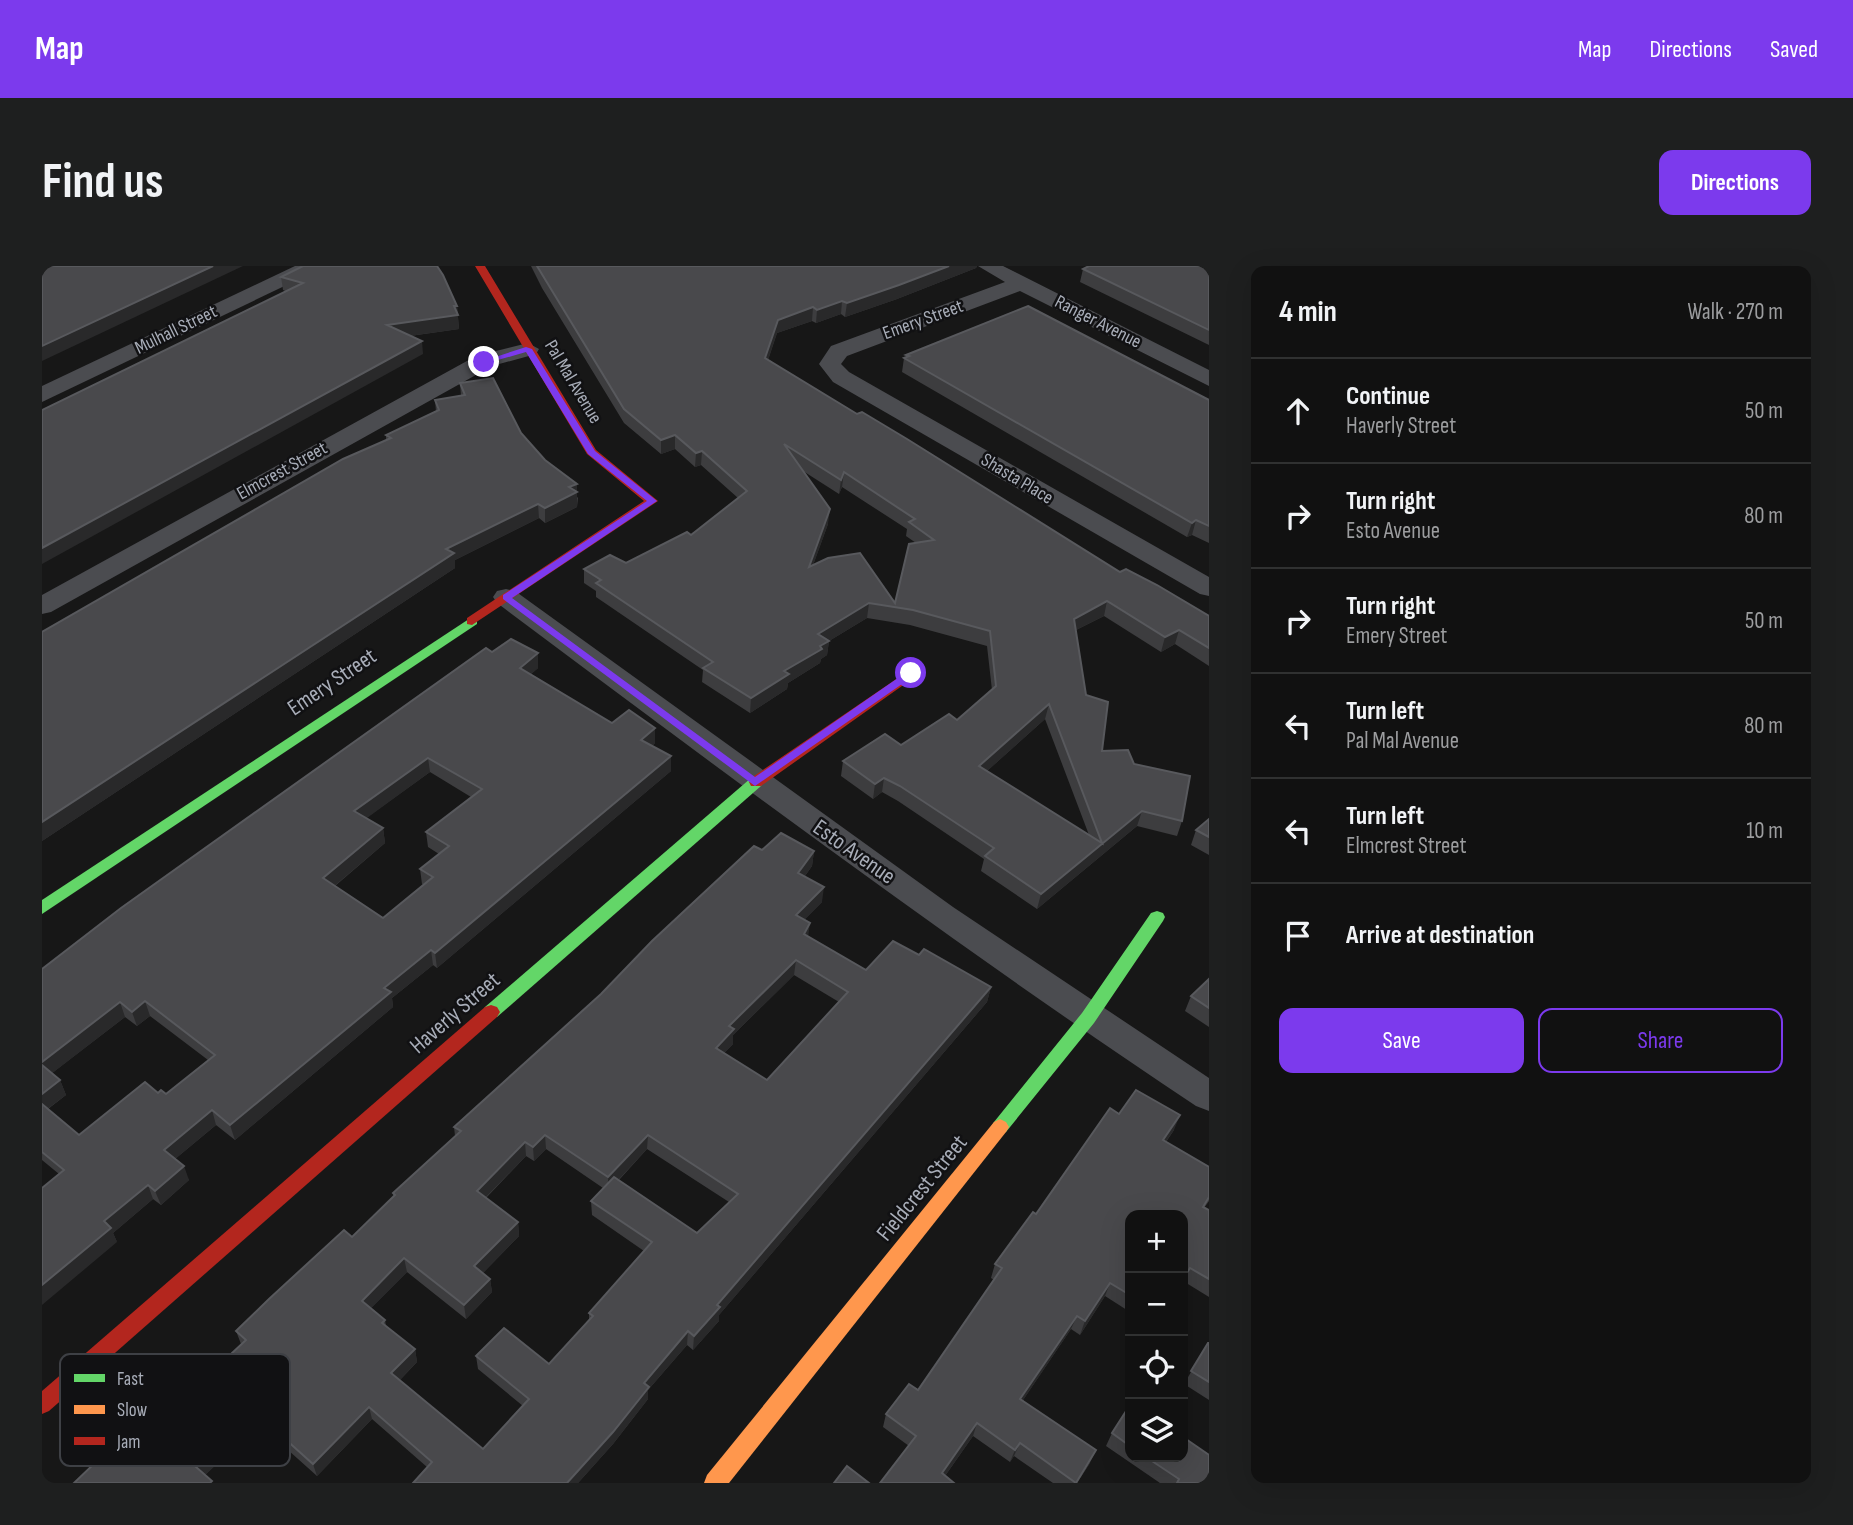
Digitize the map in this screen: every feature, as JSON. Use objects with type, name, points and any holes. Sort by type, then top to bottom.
[{"type":"street","name":"Mulhall Street","points":[[42,395],[311,266]]},
{"type":"street","name":"Pal Mal Avenue","points":[[480,266],[591,452],[652,501]]},
{"type":"street","name":"Ranger Avenue","points":[[988,266],[1209,379]]},
{"type":"street","name":"Emery Street","points":[[830,364],[839,351],[1022,284]]},
{"type":"street","name":"Elmcrest Street","points":[[42,606],[484,362],[528,349]]},
{"type":"street","name":"Shasta Place","points":[[830,364],[841,377],[1209,588]]},
{"type":"street","name":"Emery Street","points":[[42,908],[652,501]]},
{"type":"street","name":"Esto Avenue","points":[[506,597],[755,782],[1087,1018],[1209,1096]]},
{"type":"street","name":"Haverly Street","points":[[99,1354],[755,782],[911,673]]},
{"type":"street","name":"Fieldcrest Street","points":[[715,1483],[1087,1018],[1157,917]]},
{"type":"street","name":"Haverly Street","points":[[42,1404],[60,1388]]},
{"type":"building","points":[[42,266],[213,266],[42,346]]},
{"type":"building","points":[[303,266],[437,266],[457,306],[454,306],[458,315],[387,325],[422,341],[42,548],[42,410],[303,283],[281,277]]},
{"type":"building","points":[[537,266],[949,266],[847,303],[842,301],[817,310],[813,307],[778,320],[765,358],[857,414],[862,412],[907,439],[1120,572],[1126,569],[1209,616],[1209,648],[1179,630],[1165,637],[1107,601],[1074,619],[1086,695],[1108,702],[1102,751],[1128,750],[1134,764],[1190,776],[1182,821],[1142,811],[1041,894],[985,856],[994,848],[900,786],[884,778],[875,784],[843,761],[885,734],[901,745],[949,714],[957,720],[996,686],[990,631],[913,610],[869,603],[818,634],[829,641],[820,646],[822,649],[784,671],[789,674],[751,698],[703,668],[713,662],[596,583],[601,580],[584,569],[610,555],[626,563],[687,532],[691,535],[747,491],[702,451],[696,453],[675,435],[661,440],[624,409]],"holes":[[[784,444],[841,480],[844,472],[915,519],[909,522],[934,540],[909,544],[895,603],[860,553],[828,558],[809,567],[830,509]],[[1049,704],[1102,843],[979,766]]]},
{"type":"building","points":[[1089,266],[1209,266],[1209,330],[1083,269]]},
{"type":"building","points":[[1028,306],[1209,400],[1209,526],[1196,520],[1192,523],[904,358]]},
{"type":"building","points":[[493,378],[521,433],[545,460],[577,484],[569,487],[577,492],[545,508],[538,504],[446,549],[454,553],[42,822],[42,632],[343,459],[391,438],[386,435],[439,410],[435,400],[465,395],[460,383]]},
{"type":"building","points":[[511,639],[538,653],[520,668],[612,723],[629,710],[655,728],[641,740],[671,756],[435,953],[431,950],[384,988],[391,992],[230,1125],[212,1110],[164,1150],[184,1166],[155,1191],[148,1185],[104,1221],[111,1228],[42,1285],[42,1188],[64,1170],[42,1152],[42,1104],[79,1135],[145,1082],[158,1093],[161,1090],[166,1094],[215,1055],[145,1001],[132,1012],[120,1002],[42,1062],[42,969],[121,908],[486,648],[492,652]],"holes":[[[428,758],[482,789],[426,832],[449,846],[420,869],[433,877],[383,918],[323,878],[383,828],[354,811]]]},
{"type":"building","points":[[1209,819],[1209,837],[1196,830]]},
{"type":"building","points":[[781,833],[814,851],[798,873],[824,887],[796,915],[810,923],[804,934],[866,970],[893,941],[919,955],[924,949],[991,987],[717,1305],[720,1307],[694,1336],[688,1331],[644,1383],[649,1387],[567,1483],[413,1483],[432,1462],[369,1407],[313,1464],[290,1443],[290,1354],[231,1354],[246,1340],[236,1331],[344,1230],[352,1237],[395,1195],[393,1193],[461,1131],[454,1127],[601,994],[652,941],[754,846],[762,850]],"holes":[[[796,960],[848,992],[767,1080],[716,1048],[734,1029],[729,1026]],[[545,1135],[608,1177],[648,1135],[738,1194],[697,1233],[614,1177],[591,1201],[652,1242],[589,1313],[593,1316],[549,1364],[504,1328],[476,1356],[529,1399],[483,1449],[391,1373],[415,1349],[382,1323],[385,1320],[362,1301],[404,1258],[464,1305],[490,1279],[474,1266],[518,1222],[477,1191],[525,1142],[533,1147]]]},
{"type":"building","points":[[1209,979],[1209,1008],[1191,996]]},
{"type":"building","points":[[42,1065],[60,1080],[42,1094]]},
{"type":"building","points":[[1136,1090],[1180,1115],[1163,1140],[1209,1167],[1209,1197],[1203,1207],[1209,1210],[1209,1279],[1190,1268],[1188,1271],[1188,1210],[1125,1210],[1125,1292],[1110,1283],[1085,1321],[1077,1316],[1020,1399],[1096,1450],[1076,1483],[1020,1443],[1015,1450],[977,1423],[942,1473],[954,1483],[880,1483],[916,1436],[886,1414],[909,1384],[918,1390],[1002,1268],[995,1264],[1033,1212],[1036,1214],[1110,1108],[1119,1114]]},
{"type":"building","points":[[1209,1343],[1209,1382],[1191,1371]]},
{"type":"building","points":[[1125,1413],[1125,1442],[1112,1433]]},
{"type":"building","points":[[1188,1440],[1209,1455],[1209,1483],[1177,1483],[1179,1479],[1154,1462],[1188,1462]]},
{"type":"building","points":[[92,1466],[197,1466],[212,1481],[210,1483],[74,1483]]},
{"type":"building","points":[[847,1466],[869,1483],[834,1483]]},
{"type":"traffic: fast","points":[[42,908],[472,621]]},
{"type":"traffic: fast","points":[[491,1012],[756,782]]},
{"type":"traffic: fast","points":[[1000,1127],[1088,1018],[1157,917]]},
{"type":"traffic: slow","points":[[715,1483],[1000,1127]]},
{"type":"traffic: jam","points":[[472,621],[652,501],[591,452],[480,266]]},
{"type":"traffic: jam","points":[[756,782],[911,673]]},
{"type":"traffic: jam","points":[[99,1354],[491,1012]]},
{"type":"traffic: jam","points":[[42,1404],[60,1388]]},
{"type":"route","points":[[484,362],[528,349],[591,452],[652,501],[506,597],[755,782],[911,673]]}]
